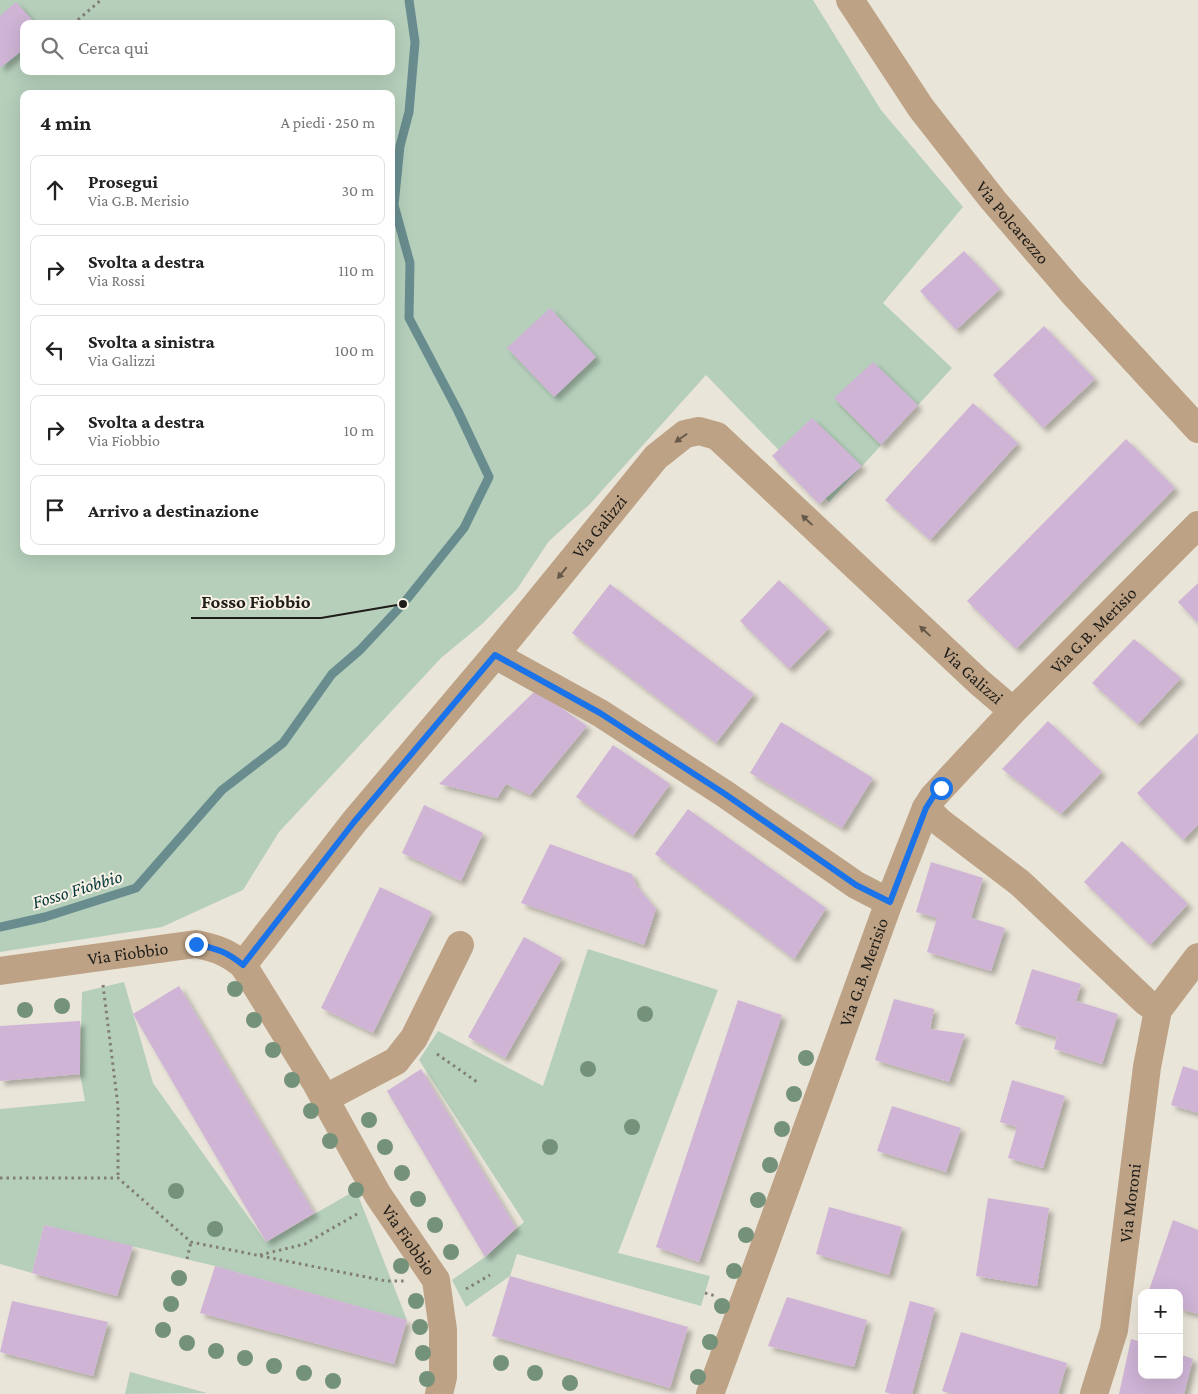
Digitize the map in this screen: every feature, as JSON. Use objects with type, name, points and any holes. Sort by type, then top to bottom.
[{"type":"street","name":"Via Polcarezzo","points":[[850,0],[921,108],[993,200],[1072,292],[1198,429]]},
{"type":"street","name":"Via Galizzi","points":[[243,965],[354,822],[495,655],[656,457],[684,434],[700,431],[717,436],[979,682],[1013,711]]},
{"type":"street","name":"Via G.B. Merisio","points":[[710,1394],[926,808],[941,788],[1013,711],[1198,526]]},
{"type":"street","points":[[495,655],[600,713],[725,794],[856,885],[890,902]]},
{"type":"street","points":[[926,808],[940,822],[1020,883],[1146,1002],[1158,1010]]},
{"type":"street","name":"Via Fiobbio","points":[[0,970],[196,944],[217,949],[231,955],[243,965],[324,1100],[378,1195],[436,1280],[443,1330],[443,1377],[439,1394]]},
{"type":"street","points":[[324,1100],[396,1061],[414,1038],[460,945]]},
{"type":"street","name":"Via Moroni","points":[[1094,1394],[1114,1330],[1147,1066],[1158,1010],[1198,957]]},
{"type":"path","points":[[78,20],[101,0]]},
{"type":"path","points":[[100,957],[118,1106],[118,1178]]},
{"type":"path","points":[[414,1038],[477,1082]]},
{"type":"path","points":[[0,1178],[118,1178],[191,1242],[386,1281],[436,1280]]},
{"type":"path","points":[[259,1255],[305,1244],[354,1217],[378,1195]]},
{"type":"path","points":[[187,1259],[191,1242]]},
{"type":"green space","points":[[0,0],[813,0],[881,110],[963,207],[883,303],[952,368],[829,502],[706,375],[589,505],[549,541],[517,589],[481,625],[441,658],[279,832],[243,890],[162,927],[0,952]]},
{"type":"green space","points":[[588,949],[718,990],[618,1253],[710,1276],[701,1306],[517,1254],[510,1276],[466,1307],[452,1280],[485,1257],[524,1222],[419,1060],[438,1031],[543,1086]]},
{"type":"green space","points":[[124,982],[153,1083],[266,1242],[356,1190],[407,1320],[215,1266],[44,1225],[32,1273],[0,1264],[0,1109],[85,1101],[80,1074],[82,992]]},
{"type":"green space","points":[[130,1372],[207,1393],[125,1394]]},
{"type":"building","points":[[16,2],[32,20],[20,20],[20,52],[0,68],[0,16]]},
{"type":"building","points":[[964,251],[1000,289],[956,330],[920,291]]},
{"type":"building","points":[[550,308],[596,357],[554,397],[507,348]]},
{"type":"building","points":[[1044,326],[1095,379],[1043,428],[993,375]]},
{"type":"building","points":[[873,362],[918,405],[881,445],[834,398]]},
{"type":"building","points":[[973,403],[1018,443],[930,540],[885,500]]},
{"type":"building","points":[[812,418],[862,466],[819,504],[772,456]]},
{"type":"building","points":[[1126,439],[1175,488],[1016,649],[967,601]]},
{"type":"building","points":[[779,580],[829,628],[789,669],[740,621]]},
{"type":"building","points":[[1198,583],[1198,623],[1178,602]]},
{"type":"building","points":[[610,584],[754,694],[716,743],[572,633]]},
{"type":"building","points":[[1134,639],[1181,678],[1138,724],[1092,683]]},
{"type":"building","points":[[536,690],[587,726],[530,795],[506,784],[497,798],[439,784]]},
{"type":"building","points":[[1048,721],[1102,772],[1061,814],[1002,769]]},
{"type":"building","points":[[781,722],[873,778],[842,828],[750,773]]},
{"type":"building","points":[[1198,733],[1198,825],[1183,840],[1137,793]]},
{"type":"building","points":[[613,745],[670,784],[633,836],[576,797]]},
{"type":"building","points":[[424,805],[483,833],[461,881],[402,853]]},
{"type":"building","points":[[688,809],[826,908],[794,959],[655,854]]},
{"type":"building","points":[[1122,841],[1188,904],[1150,945],[1084,882]]},
{"type":"building","points":[[550,844],[632,874],[636,885],[656,909],[644,945],[521,903]]},
{"type":"building","points":[[931,862],[983,878],[971,918],[1005,928],[991,971],[927,952],[937,918],[916,912]]},
{"type":"building","points":[[380,887],[432,912],[373,1033],[321,1008]]},
{"type":"building","points":[[524,937],[562,958],[505,1058],[468,1037]]},
{"type":"building","points":[[1032,969],[1081,984],[1076,1001],[1118,1014],[1102,1064],[1054,1049],[1057,1037],[1015,1024]]},
{"type":"building","points":[[179,986],[314,1213],[266,1242],[133,1014]]},
{"type":"building","points":[[894,999],[934,1009],[930,1029],[965,1034],[949,1082],[875,1060]]},
{"type":"building","points":[[738,1000],[782,1015],[699,1262],[656,1247]]},
{"type":"building","points":[[80,1021],[80,1074],[0,1081],[0,1026]]},
{"type":"building","points":[[1183,1066],[1198,1071],[1198,1113],[1171,1105]]},
{"type":"building","points":[[421,1069],[516,1228],[485,1257],[387,1091]]},
{"type":"building","points":[[1012,1080],[1065,1096],[1043,1168],[1008,1158],[1017,1127],[1000,1122]]},
{"type":"building","points":[[892,1106],[961,1128],[946,1172],[877,1151]]},
{"type":"building","points":[[988,1198],[1049,1208],[1037,1286],[976,1276]]},
{"type":"building","points":[[829,1207],[902,1227],[889,1275],[816,1254]]},
{"type":"building","points":[[1173,1220],[1198,1230],[1198,1314],[1183,1310],[1183,1289],[1149,1289]]},
{"type":"building","points":[[44,1225],[133,1246],[117,1296],[32,1273]]},
{"type":"building","points":[[215,1266],[407,1320],[394,1364],[200,1313]]},
{"type":"building","points":[[510,1276],[688,1327],[670,1388],[492,1336]]},
{"type":"building","points":[[787,1297],[867,1320],[854,1367],[768,1346]]},
{"type":"building","points":[[12,1301],[108,1322],[93,1376],[0,1352]]},
{"type":"building","points":[[910,1301],[935,1308],[912,1394],[891,1394],[885,1392]]},
{"type":"building","points":[[961,1332],[1067,1363],[1058,1394],[953,1394],[942,1391]]},
{"type":"building","points":[[1131,1339],[1138,1341],[1138,1379],[1183,1379],[1183,1355],[1193,1359],[1184,1394],[1119,1394]]},
{"type":"waterway","name":"Fosso Fiobbio","points":[[395,195],[400,146],[409,112],[415,42],[409,0]]},
{"type":"waterway","name":"Fosso Fiobbio","points":[[0,927],[45,917],[136,888],[222,790],[283,743],[332,674],[360,650],[403,604],[464,528],[489,477],[458,411],[409,318],[410,263],[395,209]]},
{"type":"place","name":"Fosso Fiobbio","points":[[403,604]]},
{"type":"route","points":[[196,944],[217,949],[231,955],[243,965],[354,822],[495,655],[600,713],[725,794],[856,885],[890,902],[926,808],[941,788]]}]
